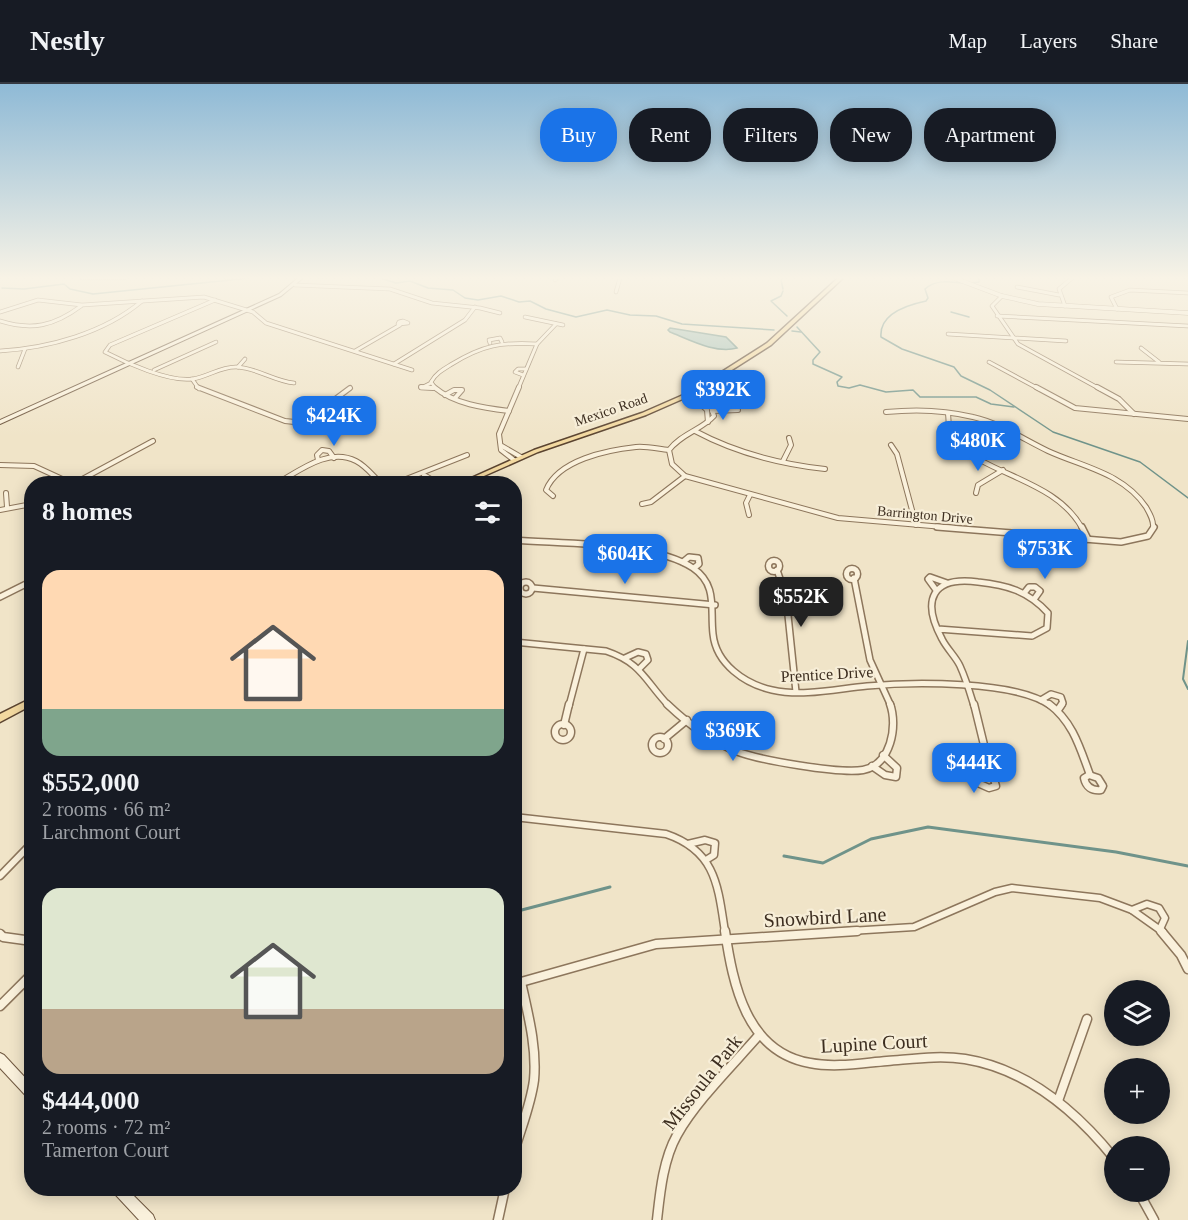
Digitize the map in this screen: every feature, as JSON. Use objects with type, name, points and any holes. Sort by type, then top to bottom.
[{"type":"main road","points":[[0,422],[200,331]]},
{"type":"main road","name":"Mexico Road","points":[[479,476],[521,457],[694,394],[769,344],[783,331]]},
{"type":"main road","points":[[0,718],[24,705]]},
{"type":"main road","points":[[0,1059],[24,1085]]},
{"type":"main road","points":[[125,1196],[148,1220]]},
{"type":"street","points":[[0,351],[25,349],[65,340],[87,331]]},
{"type":"street","points":[[145,331],[106,348],[107,353],[176,379],[192,379],[237,367],[285,383],[294,383]]},
{"type":"street","points":[[291,331],[412,369]]},
{"type":"street","points":[[355,351],[390,331]]},
{"type":"street","points":[[394,364],[447,331]]},
{"type":"street","points":[[521,457],[499,444],[499,434],[537,344],[549,331]]},
{"type":"street","points":[[1007,331],[1018,344],[1119,399],[1134,414]]},
{"type":"street","points":[[948,334],[1066,341]]},
{"type":"street","points":[[154,370],[216,342]]},
{"type":"street","points":[[509,411],[486,408],[445,395],[433,388],[421,387],[431,383],[437,374],[470,352],[490,343],[537,344]]},
{"type":"street","points":[[1141,348],[1160,363]]},
{"type":"street","points":[[18,367],[25,349]]},
{"type":"street","points":[[237,367],[245,359]]},
{"type":"street","points":[[989,362],[1075,408],[1188,419]]},
{"type":"street","points":[[1116,362],[1188,364]]},
{"type":"street","points":[[523,375],[515,372],[519,369],[526,369]]},
{"type":"street","points":[[192,379],[198,387],[285,421],[323,424]]},
{"type":"street","points":[[431,383],[433,388]]},
{"type":"street","points":[[303,423],[350,388]]},
{"type":"street","points":[[445,395],[454,390],[462,390],[455,398]]},
{"type":"street","points":[[642,504],[651,502],[685,476],[672,464],[669,450],[676,440],[708,422],[714,416],[714,411],[705,399],[694,394]]},
{"type":"street","points":[[694,394],[695,399],[707,411],[708,422]]},
{"type":"street","points":[[707,411],[738,410]]},
{"type":"street","name":"Barrington Drive","points":[[685,476],[838,518],[1121,542],[1148,536],[1154,526],[1151,513],[1121,482],[1101,471],[1057,455],[992,422],[948,414],[900,410],[886,412]]},
{"type":"street","points":[[948,414],[950,434],[956,441],[1066,505],[1088,539]]},
{"type":"street","points":[[695,430],[726,447],[825,469]]},
{"type":"street","points":[[783,461],[791,445],[789,438]]},
{"type":"street","points":[[86,476],[153,441]]},
{"type":"street","points":[[891,445],[897,454],[916,525]]},
{"type":"street","points":[[502,446],[501,450],[514,460]]},
{"type":"street","points":[[553,496],[546,490],[548,480],[558,471],[615,451],[638,447],[669,450]]},
{"type":"street","points":[[318,460],[317,455],[322,450],[329,451],[334,458]]},
{"type":"street","points":[[417,476],[467,455]]},
{"type":"street","points":[[291,476],[318,460],[348,458],[359,463],[373,476]]},
{"type":"street","points":[[0,465],[34,466],[57,476]]},
{"type":"street","points":[[976,493],[978,485],[1003,470]]},
{"type":"street","points":[[423,474],[429,476]]},
{"type":"street","points":[[6,492],[7,507]]},
{"type":"street","points":[[749,515],[746,503],[750,495]]},
{"type":"street","points":[[0,510],[24,505]]},
{"type":"street","name":"Prentice Drive","points":[[522,541],[653,553],[683,562],[694,568],[706,582],[715,605],[714,641],[718,652],[730,668],[748,682],[758,686],[783,692],[796,692],[912,684],[967,687],[1027,695],[1041,700],[1058,710],[1073,734],[1090,775]]},
{"type":"street","name":"Prentice Drive","points":[[683,562],[689,557],[698,558],[699,564],[694,568]]},
{"type":"street","points":[[777,570],[786,596],[796,692]]},
{"type":"street","points":[[936,590],[928,583],[930,577],[946,583],[999,585],[1024,592],[1035,598],[1048,613],[1049,622],[1047,628],[1032,636],[938,628]]},
{"type":"street","points":[[522,643],[606,651],[626,658],[640,668],[662,698],[687,720],[724,746],[742,754],[762,759],[863,770],[872,766],[884,755],[891,740],[895,721],[870,659],[854,578]]},
{"type":"street","points":[[946,583],[936,590],[932,606],[942,641],[960,665],[987,755],[988,774]]},
{"type":"street","points":[[0,597],[24,585]]},
{"type":"street","points":[[1024,592],[1029,587],[1037,588],[1041,591],[1035,598]]},
{"type":"street","points":[[533,588],[715,605]]},
{"type":"street","points":[[564,725],[584,648]]},
{"type":"street","points":[[626,658],[638,652],[646,654],[648,660],[640,668]]},
{"type":"street","name":"Prentice Drive","points":[[1041,700],[1051,694],[1059,696],[1064,703],[1058,710]]},
{"type":"street","points":[[664,739],[687,720]]},
{"type":"street","points":[[872,766],[885,776],[896,777],[897,768],[884,755]]},
{"type":"street","name":"Lupine Court","points":[[522,818],[666,834],[688,844],[706,860],[715,879],[739,999],[759,1035],[779,1051],[816,1066],[940,1057],[968,1060],[1001,1068],[1030,1082],[1058,1101],[1084,1123],[1104,1146]]},
{"type":"street","name":"Lupine Court","points":[[688,844],[702,840],[715,843],[714,855],[706,860]]},
{"type":"street","points":[[0,876],[24,851]]},
{"type":"street","name":"Snowbird Lane","points":[[522,982],[656,944],[900,929],[924,923],[995,892],[1012,888],[1100,898],[1132,910],[1160,929],[1181,955],[1188,969]]},
{"type":"street","name":"Snowbird Lane","points":[[1132,910],[1147,903],[1160,908],[1164,918],[1160,929]]},
{"type":"street","points":[[0,934],[11,939],[24,940]]},
{"type":"street","points":[[1,1004],[24,982]]},
{"type":"street","points":[[522,998],[530,1027],[534,1071],[532,1090],[522,1124]]},
{"type":"street","points":[[1058,1101],[1087,1019]]},
{"type":"street","name":"Missoula Park","points":[[657,1220],[661,1185],[676,1137],[688,1119],[759,1035]]},
{"type":"street","points":[[498,1220],[502,1196]]},
{"type":"street","points":[[1144,1202],[1154,1220]]},
{"type":"water","points":[[689,331],[726,337],[737,348],[712,348],[670,332]]},
{"type":"waterway","points":[[792,331],[801,332]]},
{"type":"waterway","points":[[801,331],[820,352],[813,360],[813,364],[842,377],[837,382],[838,386],[849,388],[860,385],[886,392],[913,390],[920,397],[976,397],[991,404],[1014,407]]},
{"type":"waterway","points":[[882,331],[881,337],[902,349],[954,367],[961,376],[990,390],[1053,432],[1140,462],[1188,498]]},
{"type":"waterway","points":[[1188,641],[1183,679],[1188,689]]},
{"type":"waterway","points":[[784,856],[823,863],[871,839],[928,827],[1116,852],[1188,866]]},
{"type":"waterway","points":[[522,910],[610,887]]}]
